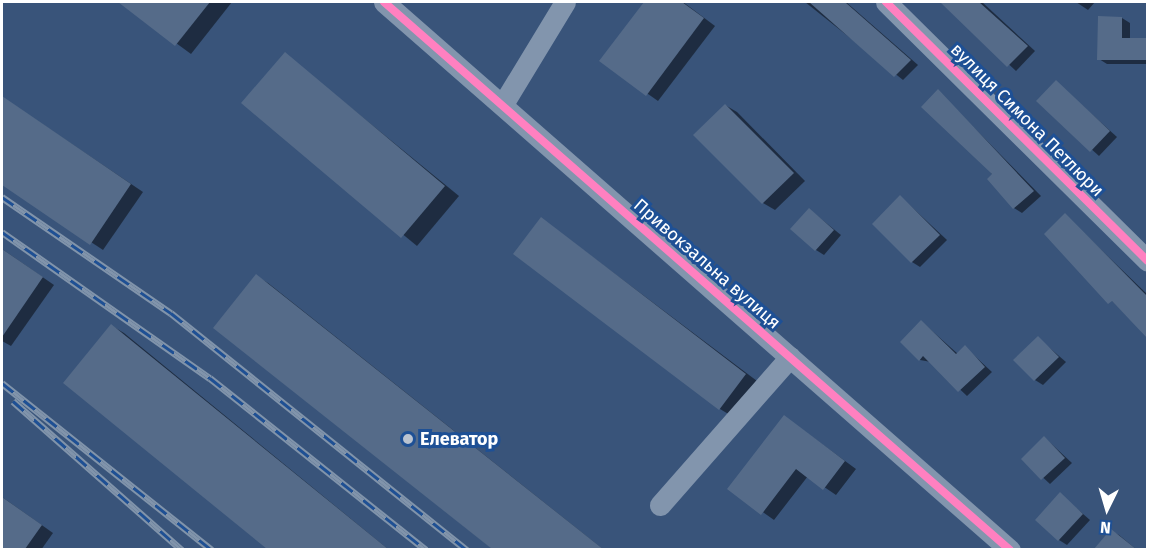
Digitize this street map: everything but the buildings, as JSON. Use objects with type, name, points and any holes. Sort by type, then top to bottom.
[{"type":"street","name":"Привокзальна вулиця","points":[[384,2],[1010,549]]},
{"type":"street","points":[[503,104],[565,2]]},
{"type":"street","name":"вулиця Симона Петлюри","points":[[886,2],[1148,261]]},
{"type":"street","points":[[660,505],[790,357]]},
{"type":"railway","points":[[2,197],[171,313],[467,550]]},
{"type":"railway","points":[[2,232],[210,378],[426,550]]},
{"type":"railway","points":[[2,383],[212,550]]},
{"type":"railway","points":[[13,401],[182,550]]},
{"type":"cycle path","points":[[384,2],[1010,550]]},
{"type":"cycle path","points":[[886,2],[1148,261]]},
{"type":"place","name":"Елеватор","points":[[408,439]]}]
